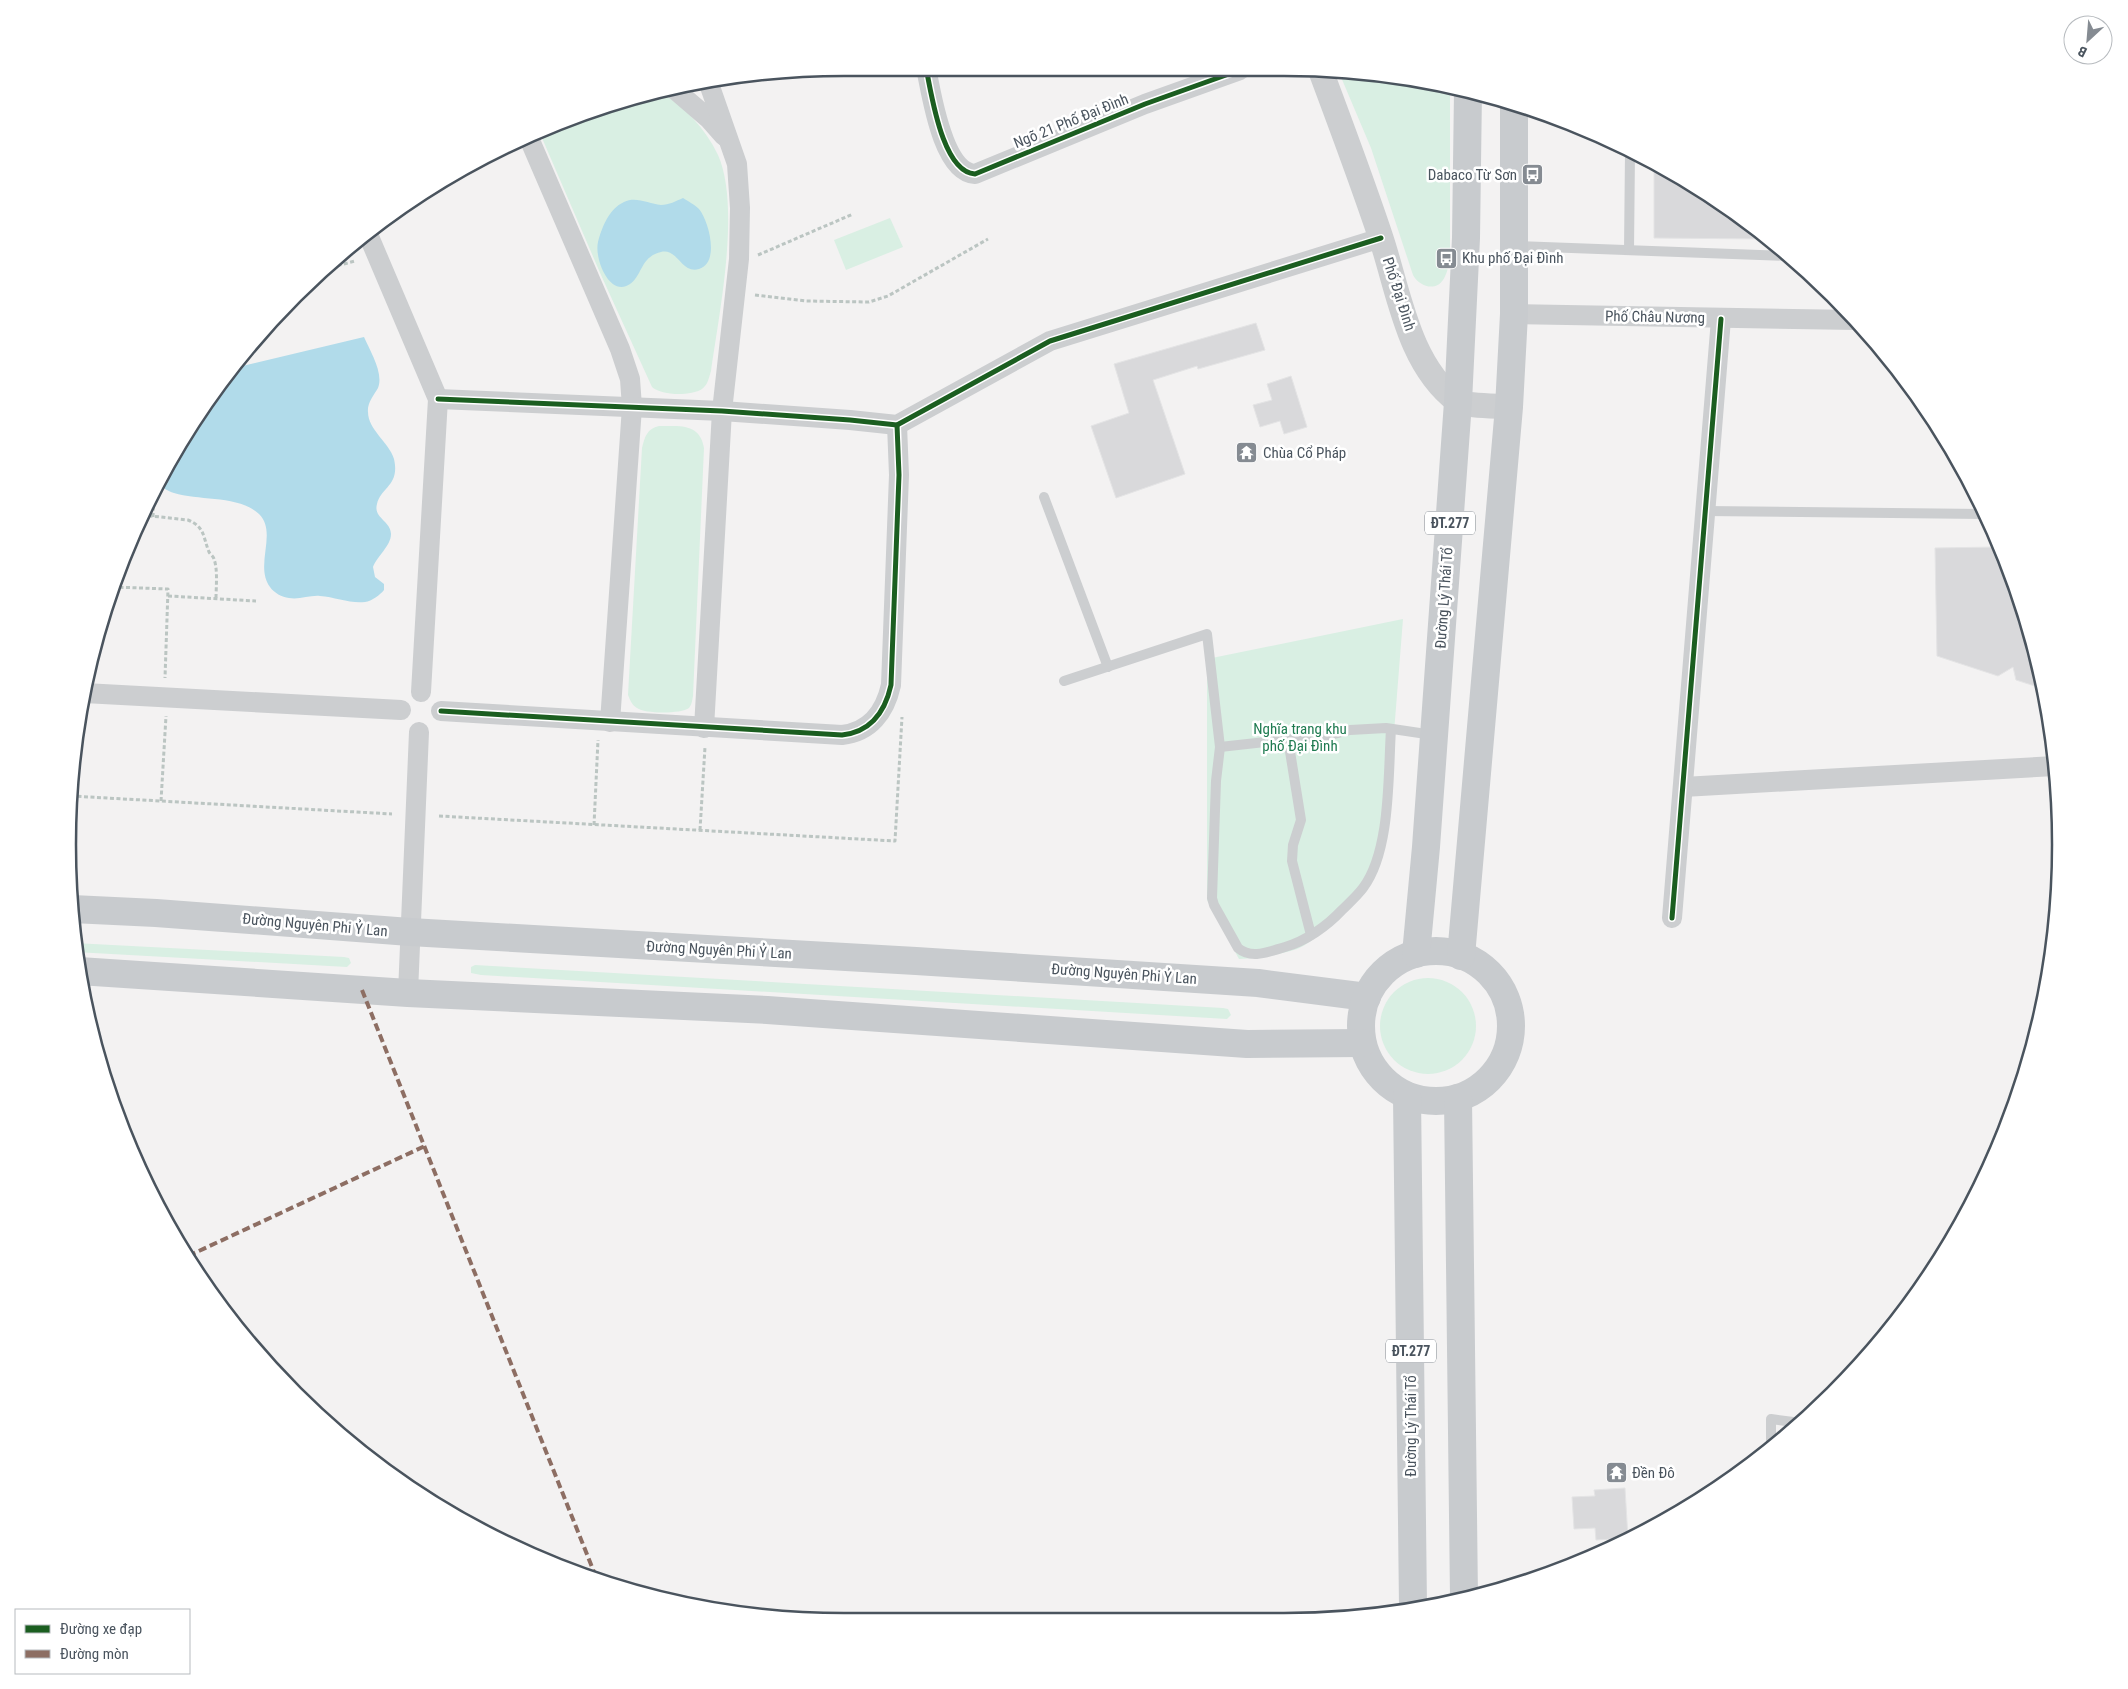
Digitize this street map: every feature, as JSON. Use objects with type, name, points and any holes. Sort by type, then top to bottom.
[{"type":"main road","name":"Đường Lý Thái Tổ","points":[[1416,954],[1458,402],[1466,238],[1468,99]]},
{"type":"main road","points":[[1461,956],[1510,407],[1514,314],[1514,112]]},
{"type":"main road","name":"Đường Nguyên Phi Ỷ Lan","points":[[79,909],[156,912],[410,932],[1258,983],[1367,997]]},
{"type":"main road","points":[[1439,952],[1461,956],[1488,972],[1506,998],[1511,1028],[1504,1059],[1496,1072],[1479,1088],[1458,1098],[1432,1101],[1407,1096],[1382,1079],[1367,1058],[1362,1043],[1361,1016],[1367,997],[1383,972],[1393,964],[1416,954],[1439,952]]},
{"type":"main road","points":[[87,972],[408,993],[767,1010],[1246,1044],[1362,1043]]},
{"type":"main road","name":"Đường Lý Thái Tổ","points":[[1407,1096],[1413,1601]]},
{"type":"main road","points":[[1458,1098],[1464,1591]]},
{"type":"street","name":"Ngõ 21 Phố Đại Đình","points":[[928,76],[936,114],[945,142],[956,163],[968,173],[975,174],[1145,104],[1223,76]]},
{"type":"street","name":"Phố Đại Đình","points":[[1323,78],[1381,238],[1406,318],[1422,360],[1438,382],[1458,402]]},
{"type":"street","points":[[705,737],[722,411],[739,260],[740,187],[732,145],[711,88]]},
{"type":"street","points":[[680,94],[709,119],[732,145]]},
{"type":"street","points":[[531,144],[616,336],[630,379],[632,407],[610,722]]},
{"type":"street","points":[[438,399],[722,411],[897,425],[1050,340],[1381,238]]},
{"type":"street","points":[[371,240],[438,399],[421,692]]},
{"type":"street","name":"Phố Châu Nương","points":[[1514,314],[1844,320]]},
{"type":"street","points":[[1672,918],[1721,319]]},
{"type":"street","points":[[1458,402],[1510,407]]},
{"type":"street","points":[[441,711],[610,722],[705,737],[847,734],[864,728],[876,720],[883,709],[890,686],[899,475],[897,425]]},
{"type":"street","points":[[421,692],[430,694],[436,699],[441,711],[440,718],[432,729],[419,732],[407,727],[401,716],[401,710],[406,698],[411,694],[421,692]]},
{"type":"street","points":[[91,693],[401,710]]},
{"type":"street","points":[[408,993],[419,732]]},
{"type":"street","points":[[1682,787],[2047,766]]},
{"type":"lane","points":[[1629,250],[1630,159]]},
{"type":"lane","points":[[1513,246],[1776,255]]},
{"type":"lane","points":[[1044,497],[1108,667]]},
{"type":"lane","points":[[1705,511],[1977,514]]},
{"type":"lane","points":[[1064,681],[1207,634],[1220,747],[1216,781],[1211,887],[1214,905],[1238,948],[1248,954],[1258,954],[1288,946],[1311,934],[1336,916],[1363,888],[1380,853],[1384,834],[1392,729]]},
{"type":"lane","points":[[1220,747],[1330,735],[1350,730],[1392,729],[1434,735]]},
{"type":"lane","points":[[1288,739],[1301,820],[1293,845],[1292,861],[1311,934]]},
{"type":"lane","points":[[1771,1438],[1770,1419],[1790,1422]]},
{"type":"path","points":[[753,257],[853,214]]},
{"type":"path","points":[[749,295],[806,301],[869,302],[888,296],[988,239]]},
{"type":"path","points":[[340,265],[355,262]]},
{"type":"path","points":[[153,509],[153,517]]},
{"type":"path","points":[[150,516],[188,520],[196,523],[203,530],[209,552],[214,560],[216,599]]},
{"type":"path","points":[[121,587],[168,589],[165,681]]},
{"type":"path","points":[[168,596],[256,600]]},
{"type":"path","points":[[161,801],[166,716]]},
{"type":"path","points":[[439,816],[895,841],[902,717]]},
{"type":"path","points":[[700,830],[705,737]]},
{"type":"path","points":[[594,824],[598,740]]},
{"type":"path","points":[[78,796],[392,814]]},
{"type":"green space","points":[[1342,79],[1384,83],[1450,95],[1450,260],[1444,278],[1436,286],[1423,285],[1413,275],[1371,148]]},
{"type":"green space","points":[[668,97],[693,119],[707,136],[718,155],[725,177],[728,203],[728,231],[723,291],[711,371],[708,381],[702,389],[691,393],[677,394],[662,392],[652,387],[542,139],[598,117]]},
{"type":"green space","points":[[890,218],[903,247],[846,270],[834,240]]},
{"type":"green space","points":[[659,426],[681,426],[694,430],[702,440],[704,448],[693,696],[689,708],[663,712],[641,710],[632,704],[628,695],[642,448],[647,434]]},
{"type":"green space","name":"Nghĩa trang khu phố Đại Đình","points":[[1403,619],[1385,846],[1375,873],[1356,903],[1304,945],[1276,955],[1239,959],[1207,900],[1207,659]]},
{"type":"green space","points":[[83,943],[344,957],[349,958],[351,963],[347,967],[84,953]]},
{"type":"green space","points":[[475,965],[1223,1008],[1228,1009],[1231,1015],[1227,1019],[481,975],[471,973],[471,967]]},
{"type":"green space","points":[[1428,978],[1446,982],[1462,992],[1472,1008],[1476,1026],[1472,1044],[1462,1060],[1446,1070],[1428,1074],[1410,1070],[1394,1060],[1384,1044],[1380,1026],[1384,1008],[1394,992],[1410,982]]},
{"type":"water","points":[[683,198],[699,209],[709,232],[711,251],[705,265],[693,270],[672,254],[661,252],[654,254],[645,262],[630,284],[623,287],[616,286],[605,275],[598,258],[597,249],[604,225],[610,214],[619,205],[629,200],[661,205],[670,204]]},
{"type":"water","points":[[364,337],[376,362],[379,376],[378,388],[369,405],[369,418],[371,425],[388,447],[394,459],[395,468],[392,481],[379,498],[376,509],[388,526],[391,534],[389,543],[373,567],[375,577],[384,584],[384,590],[373,599],[360,602],[320,596],[289,598],[276,593],[270,587],[264,569],[267,540],[264,522],[259,514],[241,504],[184,495],[164,488],[179,460],[206,418],[244,366]]},
{"type":"building","points":[[1654,172],[1710,206],[1756,239],[1654,238]]},
{"type":"building","points":[[1256,323],[1265,350],[1198,369],[1197,366],[1153,380],[1185,474],[1116,498],[1091,426],[1129,413],[1114,364]]},
{"type":"building","points":[[1291,376],[1307,427],[1284,434],[1280,421],[1260,427],[1253,405],[1272,400],[1267,384]]},
{"type":"building","points":[[1991,547],[2011,598],[2026,646],[2035,686],[2016,680],[2013,667],[1998,676],[1937,656],[1935,548]]},
{"type":"building","points":[[1625,1488],[1628,1532],[1611,1539],[1596,1540],[1595,1528],[1574,1529],[1572,1497],[1595,1496],[1594,1490]]},
{"type":"marked path","points":[[362,990],[593,1570]]},
{"type":"marked path","points":[[194,1253],[425,1146]]},
{"type":"cycle path","points":[[928,76],[936,115],[947,147],[955,161],[964,170],[975,174],[1145,104],[1223,76]]},
{"type":"cycle path","points":[[438,399],[722,411],[897,425],[1050,341],[1381,238]]},
{"type":"cycle path","points":[[1672,918],[1721,319]]},
{"type":"cycle path","points":[[441,711],[842,735],[861,730],[875,719],[880,712],[885,704],[891,685],[899,475],[897,425]]},
{"type":"place","name":"Dabaco Từ Sơn","points":[[1533,175]]},
{"type":"place","name":"Khu phố Đại Đình","points":[[1446,258]]},
{"type":"place","name":"Chùa Cổ Pháp","points":[[1247,453]]},
{"type":"place","name":"Đền Đô","points":[[1616,1473]]}]
